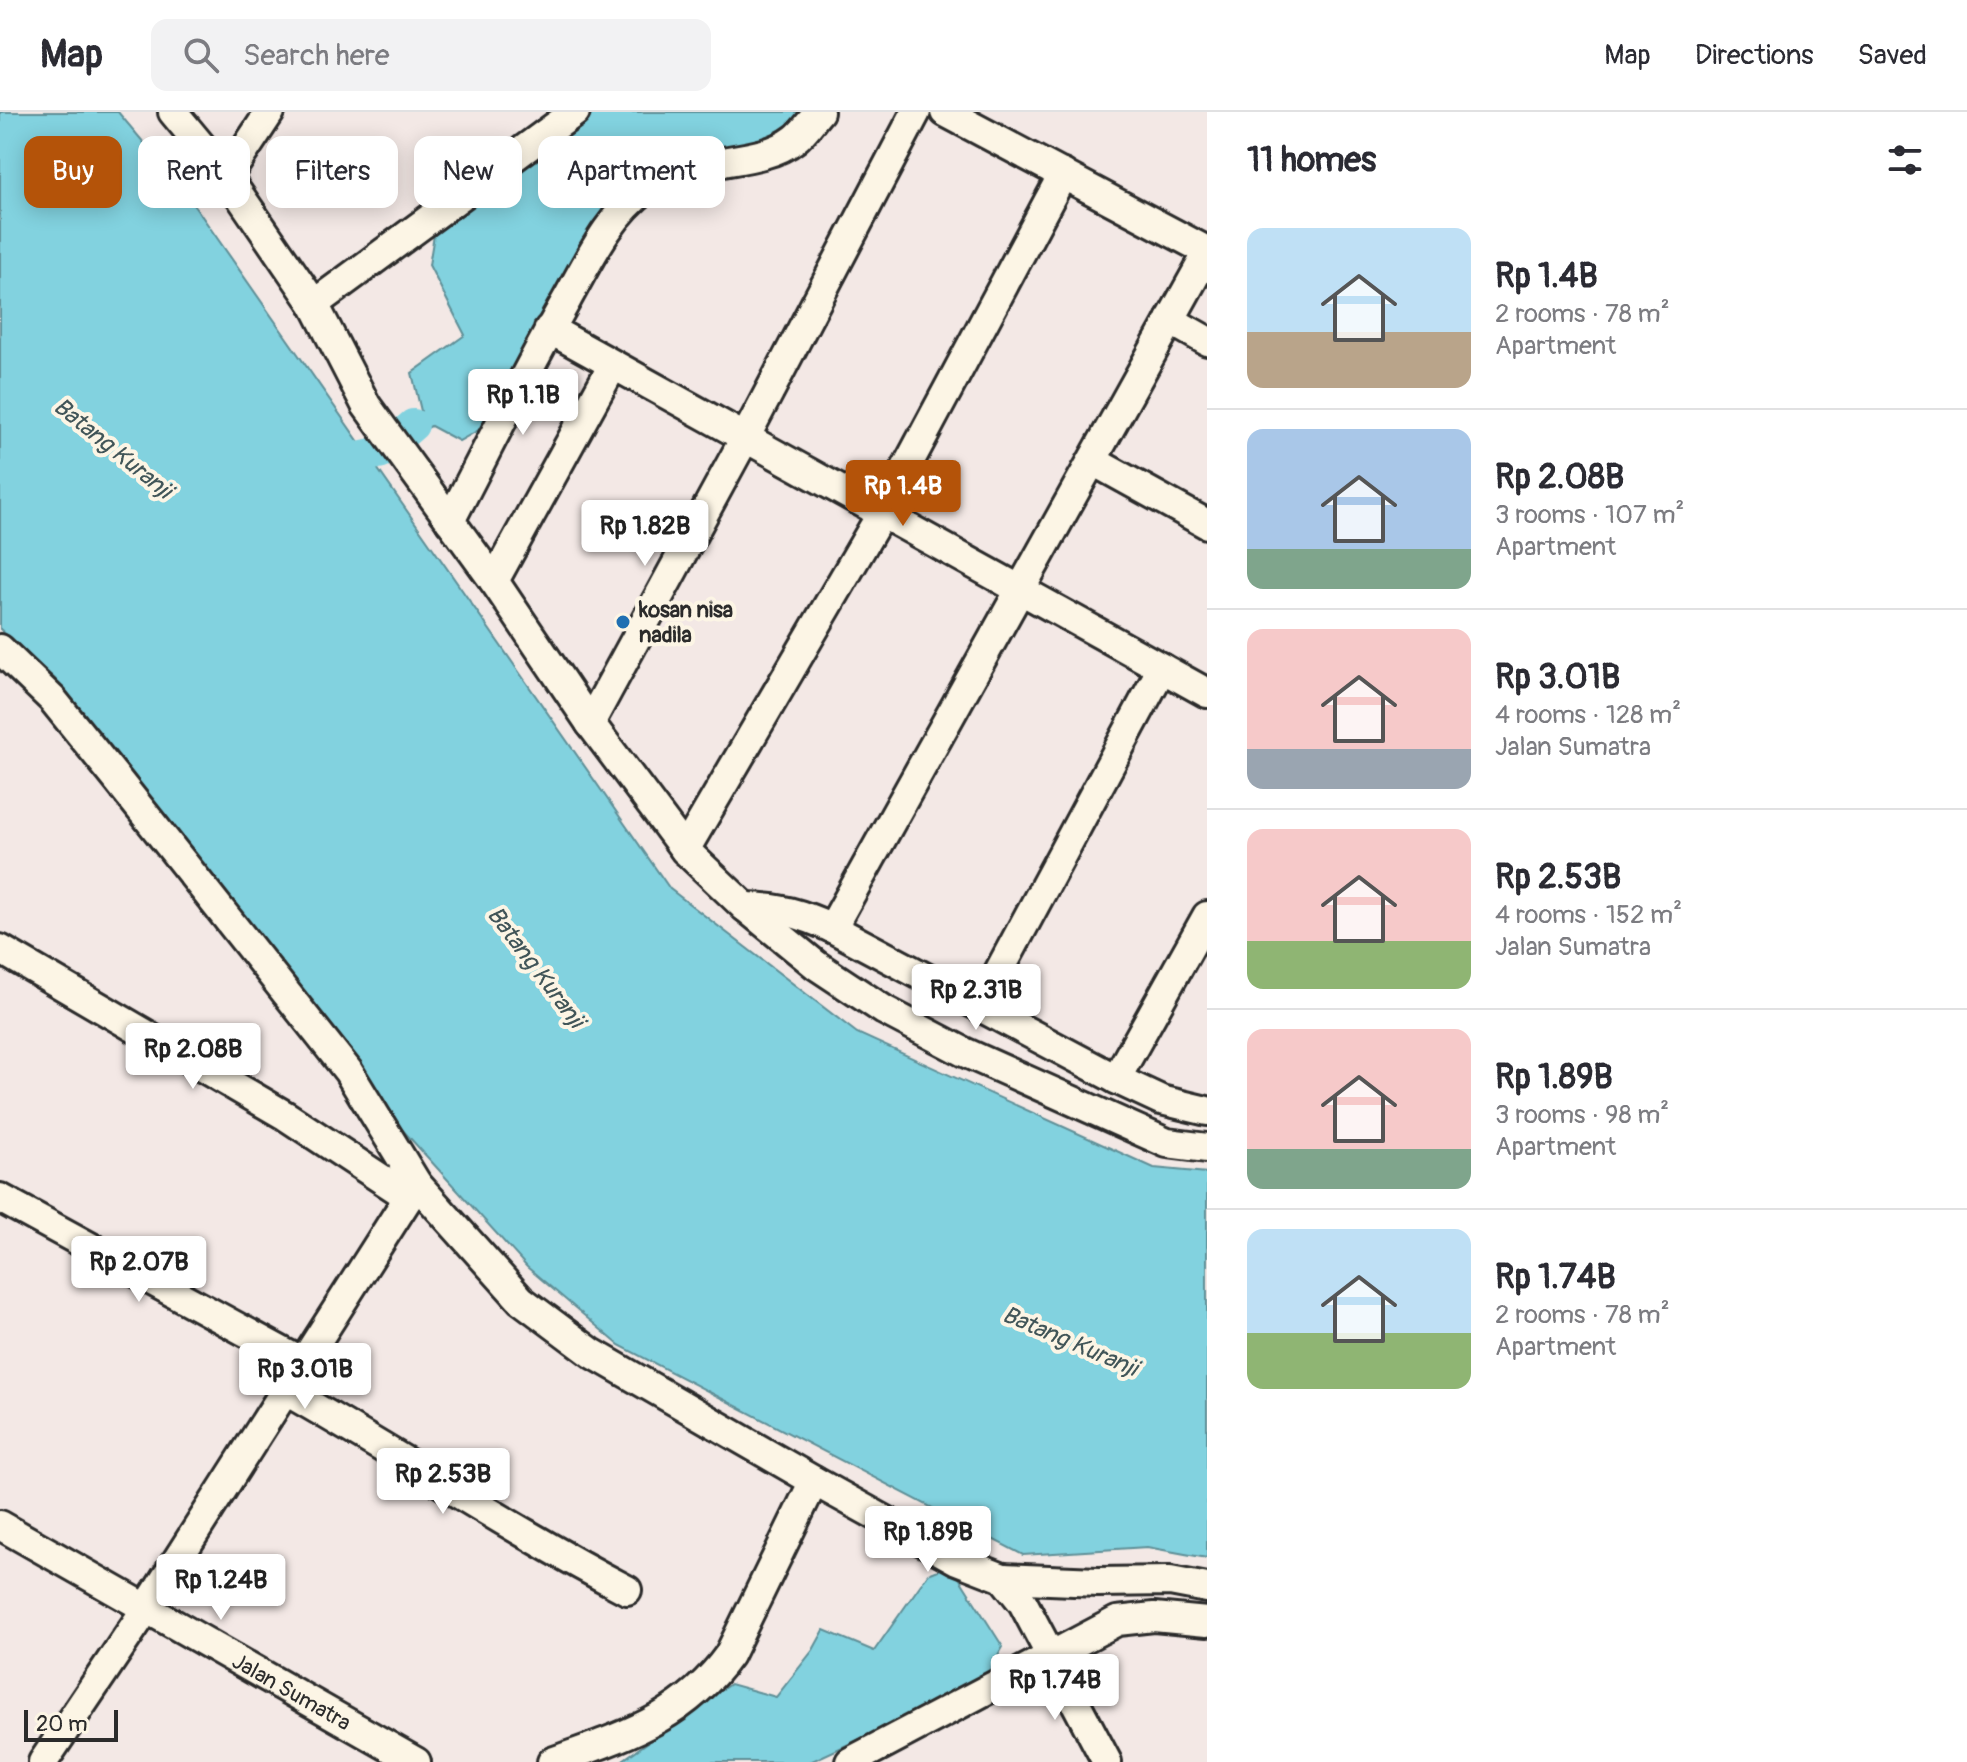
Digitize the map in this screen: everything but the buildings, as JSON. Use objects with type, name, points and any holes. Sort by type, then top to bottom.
[{"type":"street","points":[[173,112],[193,136]]},
{"type":"street","points":[[250,142],[270,112]]},
{"type":"street","points":[[314,304],[575,112]]},
{"type":"street","points":[[450,521],[549,329],[604,235],[645,189],[671,173],[698,164],[765,154],[794,140],[819,112]]},
{"type":"street","points":[[590,723],[745,438],[916,112]]},
{"type":"street","points":[[832,928],[1207,252],[945,112]]},
{"type":"street","points":[[685,850],[882,513],[1063,174]]},
{"type":"street","points":[[248,208],[314,304],[366,405],[494,581],[590,723],[685,850],[745,907],[816,965],[897,1017],[964,1052],[1167,1143],[1207,1148]]},
{"type":"street","points":[[1170,320],[1207,341]]},
{"type":"street","points":[[549,329],[1207,693]]},
{"type":"street","points":[[494,581],[613,365]]},
{"type":"street","points":[[1093,461],[1207,524]]},
{"type":"street","points":[[0,649],[53,700],[348,1071],[413,1190]]},
{"type":"street","points":[[981,1005],[1162,668]]},
{"type":"street","points":[[745,907],[773,907],[796,912],[981,1005],[1116,1079],[1161,1100],[1207,1111]]},
{"type":"street","points":[[1116,1079],[1207,916]]},
{"type":"street","points":[[0,949],[413,1190],[521,1300],[592,1353],[957,1560],[1003,1578],[1170,1581],[1207,1588]]},
{"type":"street","points":[[43,1762],[146,1609],[413,1190]]},
{"type":"street","points":[[0,1198],[303,1363]]},
{"type":"street","points":[[286,1391],[374,1441],[471,1503],[627,1590]]},
{"type":"street","points":[[552,1762],[637,1731],[695,1695],[714,1676],[729,1655],[814,1481]]},
{"type":"street","name":"Jalan Sumatra","points":[[0,1525],[416,1762]]},
{"type":"street","points":[[1003,1578],[1023,1603],[1049,1658],[1107,1762]]},
{"type":"street","points":[[869,1758],[1117,1621],[1154,1617],[1207,1622]]},
{"type":"water","name":"Batang Kuranji","points":[[0,112],[118,112],[138,136],[138,208],[196,208],[670,889],[857,1033],[1154,1168],[1207,1173],[1207,1558],[1147,1547],[1023,1555],[619,1345],[527,1267],[351,1073],[55,679],[0,629]]},
{"type":"water","points":[[592,112],[802,112],[788,127],[772,137],[725,150],[725,136],[560,136]]},
{"type":"water","points":[[538,152],[538,208],[609,208],[491,423],[459,441],[431,426],[382,452],[421,411],[412,373],[465,335],[429,265],[435,229],[463,208],[522,208],[522,164]]},
{"type":"water","points":[[951,1565],[1003,1647],[983,1682],[810,1762],[620,1762],[730,1684],[776,1697],[813,1650],[824,1630],[874,1651],[928,1574]]},
{"type":"waterway","points":[[327,464],[382,452],[413,425]]},
{"type":"place","name":"kosan nisa nadila","points":[[623,622]]}]
